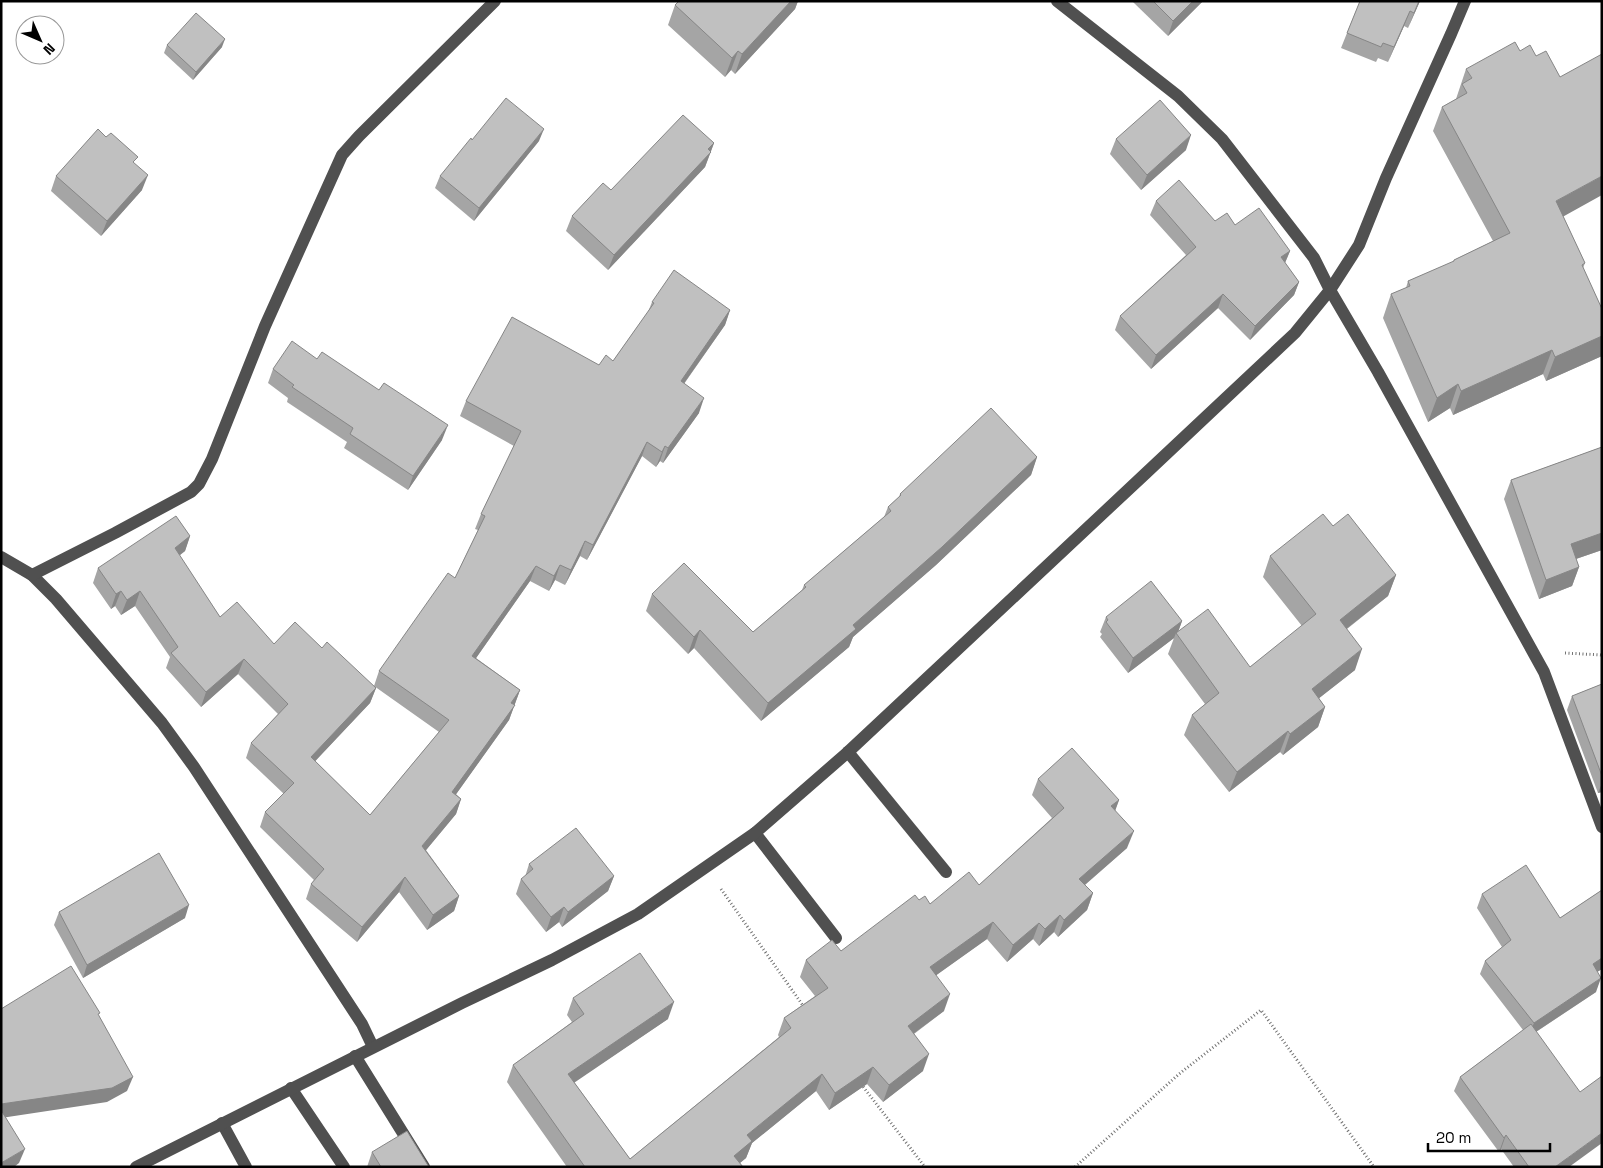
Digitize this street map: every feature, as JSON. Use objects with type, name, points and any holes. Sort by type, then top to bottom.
[{"type":"street","points":[[32,575],[183,497],[199,484],[212,459],[265,326],[342,156],[359,136],[494,1]]},
{"type":"street","points":[[1057,1],[1178,96],[1222,138],[1314,258],[1330,290],[1544,672],[1602,827]]},
{"type":"street","points":[[136,1167],[373,1047],[552,960],[638,914],[755,833],[848,752],[1295,333],[1330,290],[1359,245],[1386,178],[1465,1]]},
{"type":"street","points":[[1,557],[32,575],[56,599],[156,716],[194,766],[362,1024],[373,1047]]},
{"type":"street","points":[[848,752],[946,872]]},
{"type":"street","points":[[755,833],[836,938]]},
{"type":"street","points":[[355,1056],[424,1167]]},
{"type":"street","points":[[291,1088],[344,1167]]},
{"type":"street","points":[[222,1123],[246,1167]]},
{"type":"path","points":[[705,867],[808,1014]]},
{"type":"path","points":[[1075,1167],[1179,1074],[1260,1010],[1374,1167]]},
{"type":"path","points":[[855,1077],[925,1167]]},
{"type":"building","points":[[679,1],[791,1],[742,54],[738,51],[732,58],[675,5]]},
{"type":"building","points":[[1153,1],[1193,1],[1173,21]]},
{"type":"building","points":[[1360,1],[1419,1],[1414,13],[1410,11],[1394,47],[1383,43],[1381,47],[1347,33]]},
{"type":"building","points":[[196,13],[225,39],[196,72],[167,45]]},
{"type":"building","points":[[1515,42],[1520,51],[1530,45],[1536,56],[1546,51],[1560,77],[1602,54],[1602,176],[1556,201],[1585,263],[1582,265],[1602,309],[1602,336],[1555,357],[1552,350],[1461,391],[1458,384],[1437,398],[1391,294],[1410,286],[1408,281],[1510,233],[1442,107],[1467,93],[1462,84],[1472,78],[1466,69]]},
{"type":"building","points":[[506,98],[544,129],[479,208],[440,176]]},
{"type":"building","points":[[1160,100],[1191,135],[1147,175],[1116,139]]},
{"type":"building","points":[[683,115],[714,143],[708,149],[711,152],[614,255],[572,216],[603,183],[611,190]]},
{"type":"building","points":[[98,129],[106,137],[111,133],[138,157],[133,162],[148,175],[107,221],[56,176]]},
{"type":"building","points":[[1179,180],[1215,221],[1227,213],[1235,225],[1259,208],[1290,251],[1281,257],[1299,282],[1255,326],[1223,294],[1156,355],[1120,316],[1196,247],[1156,201]]},
{"type":"building","points":[[674,270],[730,310],[681,381],[704,398],[668,448],[665,446],[662,452],[647,442],[593,545],[585,541],[571,570],[560,565],[554,576],[536,566],[472,656],[520,690],[511,703],[515,705],[452,792],[461,799],[422,846],[459,896],[433,915],[405,877],[362,927],[311,884],[324,869],[265,812],[294,783],[251,743],[288,704],[244,659],[206,692],[171,653],[178,647],[140,591],[127,600],[121,591],[116,594],[98,568],[176,516],[190,536],[175,548],[220,617],[237,602],[274,644],[295,622],[322,648],[327,642],[376,688],[311,757],[370,815],[449,720],[379,671],[448,573],[455,578],[485,516],[481,514],[521,431],[466,401],[512,317],[599,365],[606,355],[613,361],[654,303],[652,302]]},
{"type":"building","points":[[292,341],[317,359],[322,352],[379,390],[384,383],[448,425],[413,476],[350,434],[353,428],[292,387],[294,385],[273,369]]},
{"type":"building","points":[[991,408],[1037,457],[942,547],[853,625],[856,629],[768,703],[700,630],[694,637],[652,594],[684,563],[753,632],[806,587],[804,585],[891,511],[888,507],[900,494]]},
{"type":"building","points":[[1602,447],[1602,533],[1571,544],[1579,567],[1546,580],[1511,480]]},
{"type":"building","points":[[1323,514],[1333,526],[1348,514],[1396,575],[1340,620],[1362,649],[1312,689],[1325,707],[1290,734],[1288,731],[1237,772],[1192,715],[1219,693],[1176,633],[1208,609],[1250,667],[1316,614],[1270,556]]},
{"type":"building","points":[[1151,581],[1182,621],[1133,658],[1106,622],[1108,620],[1106,617]]},
{"type":"building","points":[[1602,684],[1602,776],[1572,696]]},
{"type":"building","points":[[1072,748],[1119,800],[1111,806],[1134,831],[1079,879],[1093,893],[1064,920],[1060,915],[1045,929],[1039,923],[1013,945],[993,922],[930,967],[950,994],[908,1026],[929,1054],[889,1085],[873,1067],[835,1093],[822,1074],[747,1135],[752,1141],[734,1156],[743,1167],[585,1167],[513,1065],[584,1014],[573,998],[640,953],[674,1002],[568,1074],[630,1159],[791,1028],[784,1018],[828,988],[806,960],[832,940],[841,951],[915,895],[919,900],[925,896],[930,904],[969,872],[979,885],[1064,808],[1038,779]]},
{"type":"building","points":[[576,828],[614,876],[568,912],[564,907],[551,917],[521,879],[533,869],[529,864]]},
{"type":"building","points":[[159,853],[189,905],[87,965],[59,912]]},
{"type":"building","points":[[1526,865],[1560,918],[1602,890],[1602,958],[1593,964],[1601,978],[1534,1023],[1485,961],[1511,940],[1482,894]]},
{"type":"building","points":[[71,966],[100,1013],[98,1014],[133,1077],[112,1088],[1,1104],[1,1009]]},
{"type":"building","points":[[1531,1024],[1580,1092],[1602,1076],[1602,1133],[1555,1167],[1529,1167],[1506,1135],[1504,1138],[1460,1077]]},
{"type":"building","points":[[1,1110],[25,1149],[1,1163]]},
{"type":"building","points":[[407,1131],[429,1167],[381,1167],[372,1152]]}]
